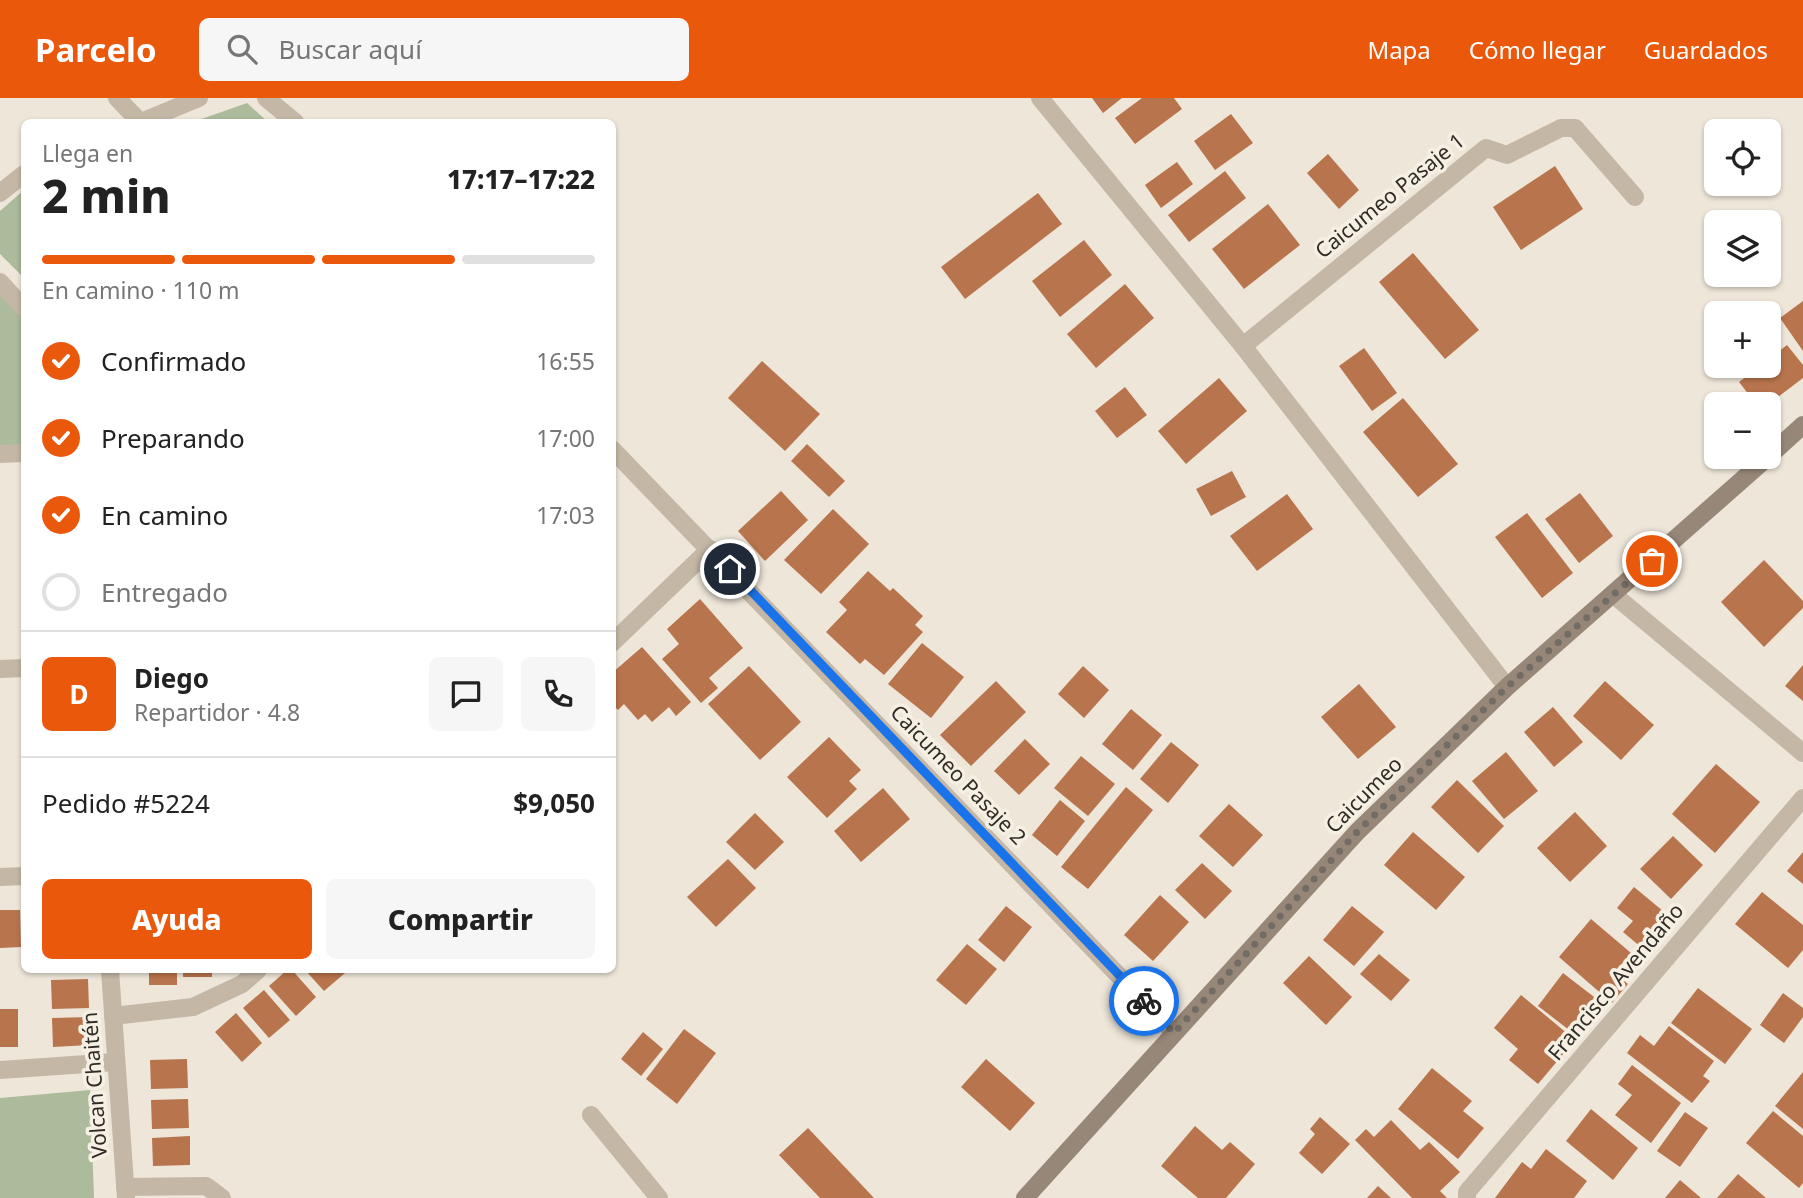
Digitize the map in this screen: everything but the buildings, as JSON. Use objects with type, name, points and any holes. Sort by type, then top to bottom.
[{"type":"street","points":[[117,98],[137,119]]},
{"type":"street","points":[[147,119],[199,98]]},
{"type":"street","points":[[266,98],[290,117]]},
{"type":"street","points":[[1041,98],[1243,346],[1507,687]]},
{"type":"street","name":"Caicumeo Pasaje 1","points":[[1243,346],[1486,148],[1507,155],[1561,128],[1575,128],[1635,197]]},
{"type":"street","points":[[0,193],[21,176]]},
{"type":"street","points":[[0,282],[21,305]]},
{"type":"street","name":"Caicumeo","points":[[1781,445],[1803,425]]},
{"type":"street","points":[[0,454],[21,453]]},
{"type":"street","name":"Caicumeo Pasaje 2","points":[[616,453],[1174,1033]]},
{"type":"street","name":"Caicumeo","points":[[1025,1198],[1357,832],[1507,687],[1755,469]]},
{"type":"street","points":[[616,639],[710,549]]},
{"type":"street","points":[[1614,595],[1803,753]]},
{"type":"street","points":[[0,669],[21,668]]},
{"type":"street","name":"Francisco Avendaño","points":[[1466,1198],[1467,1192],[1803,798]]},
{"type":"street","points":[[0,877],[21,876]]},
{"type":"street","name":"Volcan Chaitén","points":[[110,973],[126,1193]]},
{"type":"street","points":[[113,1016],[193,1007],[242,984],[255,973]]},
{"type":"street","points":[[0,1070],[115,1062]]},
{"type":"street","points":[[591,1115],[659,1198]]},
{"type":"street","points":[[126,1193],[206,1186],[222,1198]]},
{"type":"green space","points":[[247,103],[265,119],[202,119]]},
{"type":"green space","points":[[21,193],[21,275],[0,254],[0,211]]},
{"type":"green space","points":[[0,282],[21,305],[21,453],[0,454]]},
{"type":"green space","points":[[90,1090],[94,1198],[0,1198],[0,1098]]},
{"type":"way so far","points":[[1144,1001],[1174,1033],[1357,832],[1507,687],[1652,561]]},
{"type":"route","points":[[730,569],[1144,1001]]}]
